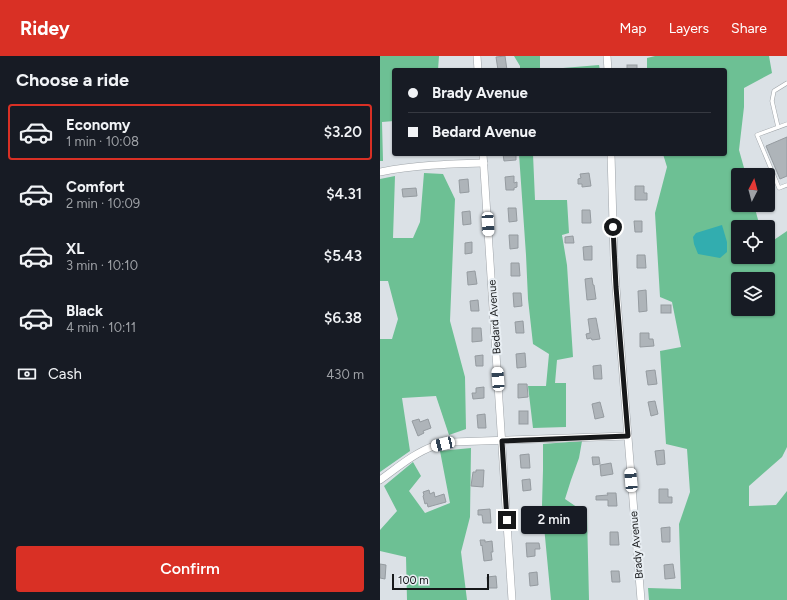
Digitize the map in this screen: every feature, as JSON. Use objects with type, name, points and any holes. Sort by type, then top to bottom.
[{"type":"street","points":[[477,56],[478,68]]},
{"type":"street","points":[[607,56],[608,68]]},
{"type":"street","name":"Bedard Avenue","points":[[483,156],[512,600]]},
{"type":"street","name":"Brady Avenue","points":[[611,156],[614,258],[641,600]]},
{"type":"street","points":[[380,172],[423,167],[484,163]]},
{"type":"street","points":[[380,480],[409,458],[422,451],[453,442],[628,436]]},
{"type":"lane","points":[[778,127],[772,101],[774,90],[787,83]]},
{"type":"lane","points":[[787,124],[757,135],[778,188],[787,185]]},
{"type":"green space","points":[[380,56],[439,56],[438,68],[392,68],[392,121],[382,122],[383,161],[380,161]]},
{"type":"green space","points":[[514,56],[540,56],[540,68],[520,68]]},
{"type":"green space","points":[[655,56],[769,56],[772,73],[744,88],[744,107],[739,150],[744,168],[731,168],[731,212],[756,212],[758,220],[731,220],[731,264],[775,264],[775,239],[787,231],[787,447],[782,457],[749,486],[749,506],[776,505],[787,491],[787,600],[649,600],[648,588],[681,589],[679,524],[690,492],[687,449],[666,444],[660,351],[681,347],[672,302],[660,297],[655,213],[667,167],[664,156],[727,156],[727,68],[647,68],[647,58]]},
{"type":"green space","points":[[599,65],[600,68],[563,68]]},
{"type":"green space","points":[[519,156],[533,156],[535,200],[567,200],[569,233],[562,235],[567,265],[573,357],[557,360],[555,383],[566,383],[566,427],[533,428],[528,386],[546,386],[549,354],[533,344],[528,299]]},
{"type":"green space","points":[[424,173],[443,174],[455,199],[450,321],[465,377],[466,429],[449,435],[436,396],[402,398],[410,451],[380,472],[380,339],[392,339],[398,319],[388,281],[380,281],[380,179],[395,176],[393,238],[413,238],[420,222]]},
{"type":"green space","points":[[582,441],[579,458],[565,499],[587,514],[589,600],[551,600],[542,505],[543,444]]},
{"type":"green space","points":[[471,448],[470,517],[461,552],[467,600],[407,600],[406,557],[380,551],[380,530],[397,511],[384,486],[413,462],[421,476],[409,491],[425,513],[450,503],[440,451]]},
{"type":"water","points":[[722,225],[727,242],[727,252],[720,258],[698,254],[693,237],[696,233]]},
{"type":"building","points":[[505,56],[507,68],[498,68],[496,57]]},
{"type":"building","points":[[627,65],[637,65],[637,68],[627,68]]},
{"type":"building","points":[[787,137],[787,176],[780,179],[766,146]]},
{"type":"building","points":[[503,156],[516,156],[516,160],[504,161]]},
{"type":"building","points":[[589,173],[591,186],[582,187],[582,184],[578,184],[578,179],[581,178],[580,174]]},
{"type":"building","points":[[514,176],[514,183],[517,182],[517,187],[514,188],[514,190],[506,190],[505,177]]},
{"type":"building","points":[[468,179],[469,192],[460,193],[459,180]]},
{"type":"building","points":[[635,186],[644,186],[644,193],[647,193],[647,200],[635,200]]},
{"type":"building","points":[[416,188],[417,196],[403,197],[402,189]]},
{"type":"building","points":[[508,208],[516,208],[517,221],[509,222]]},
{"type":"building","points":[[582,210],[590,210],[591,223],[582,223]]},
{"type":"building","points":[[470,211],[471,224],[463,225],[462,212]]},
{"type":"building","points":[[634,221],[642,221],[642,232],[635,232]]},
{"type":"building","points":[[509,235],[518,235],[518,248],[510,249]]},
{"type":"building","points":[[573,236],[574,243],[565,243],[565,237]]},
{"type":"building","points":[[472,242],[472,253],[465,254],[465,243]]},
{"type":"building","points":[[592,246],[592,260],[584,260],[583,247]]},
{"type":"building","points":[[637,255],[645,255],[646,268],[637,268]]},
{"type":"building","points":[[511,263],[519,263],[520,276],[511,276]]},
{"type":"building","points":[[475,271],[477,284],[468,285],[467,272]]},
{"type":"building","points":[[592,278],[596,299],[587,300],[585,279]]},
{"type":"building","points":[[646,290],[647,311],[639,312],[638,291]]},
{"type":"building","points":[[513,293],[521,293],[522,306],[514,307]]},
{"type":"building","points":[[478,300],[479,311],[471,311],[470,301]]},
{"type":"building","points":[[661,305],[671,305],[671,313],[661,313]]},
{"type":"building","points":[[596,318],[600,339],[587,339],[586,334],[590,333],[588,319]]},
{"type":"building","points":[[523,321],[524,333],[516,333],[515,322]]},
{"type":"building","points":[[472,328],[481,328],[482,341],[472,342]]},
{"type":"building","points":[[640,333],[649,333],[649,339],[653,339],[654,346],[640,347]]},
{"type":"building","points":[[525,353],[526,367],[517,368],[516,354]]},
{"type":"building","points":[[483,355],[483,366],[476,366],[475,356]]},
{"type":"building","points":[[601,365],[602,379],[594,379],[593,366]]},
{"type":"building","points":[[655,370],[657,384],[648,385],[646,371]]},
{"type":"building","points":[[518,384],[527,384],[528,397],[518,398]]},
{"type":"building","points":[[484,387],[484,398],[473,399],[472,393],[476,393],[476,388]]},
{"type":"building","points":[[655,401],[658,414],[651,416],[648,402]]},
{"type":"building","points":[[600,402],[604,417],[595,419],[592,404]]},
{"type":"building","points":[[519,411],[528,411],[528,424],[519,424]]},
{"type":"building","points":[[485,414],[486,428],[478,428],[477,415]]},
{"type":"building","points":[[419,419],[420,422],[428,419],[431,428],[423,431],[424,433],[418,436],[412,421]]},
{"type":"building","points":[[664,450],[665,464],[657,465],[655,451]]},
{"type":"building","points":[[529,454],[530,468],[521,468],[520,455]]},
{"type":"building","points":[[592,457],[599,457],[600,464],[593,465]]},
{"type":"building","points":[[611,463],[613,474],[601,476],[600,465]]},
{"type":"building","points":[[476,470],[484,470],[483,487],[471,486],[473,472],[476,472]]},
{"type":"building","points":[[530,479],[531,490],[523,491],[522,480]]},
{"type":"building","points":[[659,489],[668,489],[668,497],[672,497],[672,503],[659,503]]},
{"type":"building","points":[[429,490],[430,494],[434,492],[435,497],[444,494],[446,502],[428,507],[427,503],[425,504],[423,492]]},
{"type":"building","points":[[607,493],[616,493],[617,506],[608,506],[608,500],[596,500],[596,496],[608,495]]},
{"type":"building","points":[[490,509],[491,523],[483,523],[482,515],[478,515],[478,510]]},
{"type":"building","points":[[524,512],[532,512],[533,525],[524,526]]},
{"type":"building","points":[[670,527],[670,542],[662,542],[661,528]]},
{"type":"building","points":[[610,532],[618,532],[619,545],[610,545]]},
{"type":"building","points":[[480,540],[485,540],[485,542],[492,541],[492,560],[484,561]]},
{"type":"building","points":[[526,543],[539,543],[540,549],[535,549],[535,556],[527,557]]},
{"type":"building","points":[[380,564],[386,565],[385,579],[380,578]]},
{"type":"building","points":[[673,564],[675,578],[665,579],[664,565]]},
{"type":"building","points":[[611,571],[619,571],[620,582],[612,582]]},
{"type":"building","points":[[537,572],[538,585],[530,586],[529,573]]},
{"type":"building","points":[[496,576],[497,588],[488,588],[487,577]]},
{"type":"route","points":[[507,520],[502,441],[628,436],[616,287],[613,227]]}]
